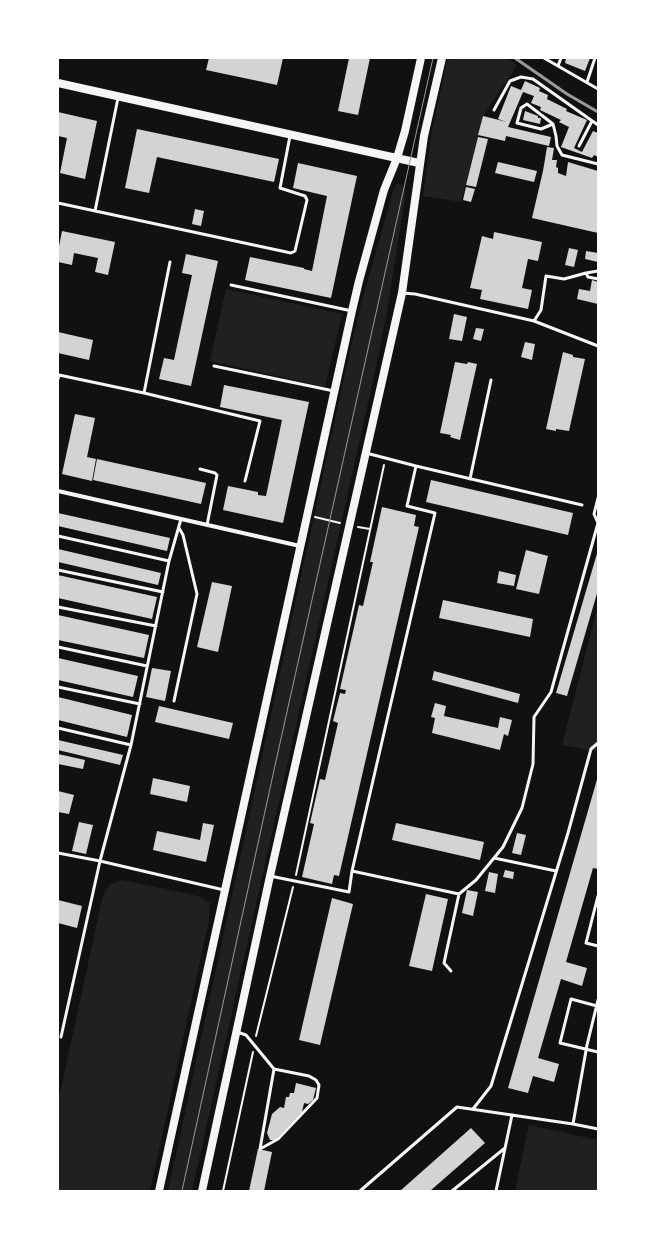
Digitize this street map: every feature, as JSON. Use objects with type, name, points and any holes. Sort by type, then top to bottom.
[{"type":"main road","points":[[159,1191],[306,515],[352,311],[384,190],[397,158],[405,131],[421,58]]},
{"type":"main road","points":[[202,1191],[270,876],[402,293],[419,163],[442,58]]},
{"type":"main road","points":[[58,83],[419,163]]},
{"type":"street","points":[[58,490],[300,546]]},
{"type":"lane","points":[[544,58],[598,89]]},
{"type":"lane","points":[[558,66],[561,58]]},
{"type":"lane","points":[[587,82],[595,58]]},
{"type":"lane","points":[[494,110],[510,81],[521,77],[532,80],[598,125]]},
{"type":"lane","points":[[94,211],[119,96]]},
{"type":"lane","points":[[553,124],[541,129],[517,123],[521,108],[526,104],[553,124],[557,146],[562,155],[598,164]]},
{"type":"lane","points":[[579,146],[592,121]]},
{"type":"lane","points":[[58,203],[291,253],[295,251],[307,200],[305,196],[280,188],[291,134]]},
{"type":"lane","points":[[144,393],[170,262]]},
{"type":"lane","points":[[534,321],[541,310],[546,276],[564,279],[598,271]]},
{"type":"lane","points":[[586,273],[588,277],[598,279]]},
{"type":"lane","points":[[231,285],[352,311]]},
{"type":"lane","points":[[402,293],[414,294],[534,321],[598,346]]},
{"type":"lane","points":[[214,366],[334,391]]},
{"type":"lane","points":[[58,376],[144,393],[260,421],[246,481]]},
{"type":"lane","points":[[470,479],[490,380]]},
{"type":"lane","points":[[366,453],[582,505]]},
{"type":"lane","points":[[270,876],[349,892],[352,871],[435,513],[407,506],[416,466]]},
{"type":"lane","points":[[200,469],[215,472],[217,475],[207,525]]},
{"type":"lane","points":[[452,971],[444,963],[459,894],[476,880],[503,847],[522,808],[533,764],[534,717],[551,692],[598,523],[594,514],[598,498]]},
{"type":"lane","points":[[61,1037],[100,861],[131,745],[169,562],[181,519]]},
{"type":"lane","points":[[174,701],[197,594],[184,535],[179,528]]},
{"type":"lane","points":[[58,536],[169,562]]},
{"type":"lane","points":[[58,570],[163,592]]},
{"type":"lane","points":[[58,607],[156,626]]},
{"type":"lane","points":[[58,647],[147,666]]},
{"type":"lane","points":[[58,687],[140,704]]},
{"type":"lane","points":[[58,728],[131,745]]},
{"type":"lane","points":[[474,1109],[491,1086],[568,833],[591,749],[598,742]]},
{"type":"lane","points":[[58,853],[100,861],[225,890]]},
{"type":"lane","points":[[494,858],[556,871]]},
{"type":"lane","points":[[352,871],[459,894]]},
{"type":"lane","points":[[598,896],[586,943],[598,946]]},
{"type":"lane","points":[[597,1006],[571,999],[560,1043],[598,1052]]},
{"type":"lane","points":[[573,1124],[587,1050],[597,1012],[598,1000]]},
{"type":"lane","points":[[237,1032],[246,1035],[274,1069],[309,1076],[316,1080],[319,1085],[317,1098],[278,1139],[260,1149],[274,1069]]},
{"type":"lane","points":[[360,1191],[457,1107],[598,1129]]},
{"type":"lane","points":[[496,1191],[512,1115]]},
{"type":"lane","points":[[452,1191],[505,1148]]},
{"type":"path","points":[[223,1191],[254,1044],[294,881],[386,458]]},
{"type":"path","points":[[306,515],[370,529]]},
{"type":"shaded area","points":[[448,58],[453,60],[454,58],[507,58],[517,65],[483,116],[461,202],[423,196],[432,130]]},
{"type":"shaded area","points":[[397,184],[405,186],[406,191],[387,312],[375,372],[192,1191],[168,1191],[347,364],[360,308],[394,188]]},
{"type":"shaded area","points":[[226,289],[342,314],[325,387],[210,361]]},
{"type":"shaded area","points":[[598,605],[598,752],[562,745]]},
{"type":"shaded area","points":[[122,880],[198,896],[210,903],[209,920],[150,1191],[58,1191],[58,1102],[103,895],[110,884]]},
{"type":"shaded area","points":[[529,1125],[598,1140],[598,1191],[515,1191]]},
{"type":"building","points":[[209,58],[283,58],[277,85],[206,70]]},
{"type":"building","points":[[349,58],[370,58],[358,115],[338,111]]},
{"type":"building","points":[[566,58],[590,58],[585,71],[565,63]]},
{"type":"building","points":[[525,81],[540,88],[539,91],[548,95],[547,99],[567,109],[566,111],[587,120],[574,148],[582,152],[593,131],[598,133],[598,157],[594,155],[592,158],[561,147],[569,127],[559,122],[561,120],[540,110],[541,107],[531,103],[534,96],[523,92],[508,127],[551,137],[549,146],[506,136],[505,141],[478,135],[483,116],[507,122],[498,119],[511,86],[521,90]]},
{"type":"building","points":[[525,111],[538,116],[538,118],[541,118],[540,124],[523,120]]},
{"type":"building","points":[[58,112],[97,121],[85,179],[60,173],[67,138],[58,136]]},
{"type":"building","points":[[137,129],[279,159],[274,182],[157,157],[149,193],[125,188]]},
{"type":"building","points":[[478,137],[488,139],[476,187],[466,185]]},
{"type":"building","points":[[547,147],[554,148],[552,160],[557,160],[556,167],[558,168],[558,173],[566,176],[568,162],[598,171],[598,233],[532,218]]},
{"type":"building","points":[[498,162],[537,171],[534,182],[495,173]]},
{"type":"building","points":[[298,163],[357,176],[331,298],[245,280],[250,257],[312,271],[327,196],[293,188]]},
{"type":"building","points":[[466,187],[475,189],[471,202],[463,200]]},
{"type":"building","points":[[195,209],[204,211],[201,226],[192,224]]},
{"type":"building","points":[[62,231],[115,242],[108,275],[95,272],[98,258],[74,253],[72,265],[58,262],[58,251]]},
{"type":"building","points":[[494,232],[542,242],[538,261],[528,259],[522,288],[532,290],[528,309],[480,299],[482,290],[470,288],[482,236],[493,239]]},
{"type":"building","points":[[569,248],[578,250],[574,267],[565,265]]},
{"type":"building","points":[[586,251],[598,253],[598,262],[585,259]]},
{"type":"building","points":[[186,254],[218,261],[191,386],[159,379],[164,358],[174,360],[192,275],[182,273]]},
{"type":"building","points":[[592,280],[598,282],[598,304],[577,299],[579,289],[590,291]]},
{"type":"building","points":[[454,314],[467,317],[462,341],[449,339]]},
{"type":"building","points":[[476,328],[484,329],[481,341],[473,339]]},
{"type":"building","points":[[58,332],[93,340],[89,360],[58,353]]},
{"type":"building","points":[[525,342],[535,344],[532,360],[521,357]]},
{"type":"building","points":[[563,352],[573,355],[573,357],[585,359],[569,431],[556,429],[556,431],[546,429]]},
{"type":"building","points":[[455,362],[477,364],[460,440],[450,437],[451,435],[440,433]]},
{"type":"building","points":[[224,385],[309,402],[283,523],[223,510],[228,486],[258,492],[258,495],[266,496],[282,420],[220,407]]},
{"type":"building","points":[[75,414],[95,418],[87,457],[96,459],[92,481],[62,474]]},
{"type":"building","points":[[97,459],[206,483],[201,504],[93,480]]},
{"type":"building","points":[[431,480],[573,513],[568,535],[426,502]]},
{"type":"building","points":[[382,507],[416,515],[414,526],[419,527],[339,876],[334,875],[332,884],[302,877],[314,824],[310,823],[320,779],[325,780],[338,723],[333,721],[340,693],[345,694],[346,690],[340,689],[359,605],[363,606],[373,562],[370,562]]},
{"type":"building","points":[[58,513],[170,538],[167,551],[58,526]]},
{"type":"building","points":[[58,549],[161,573],[158,585],[58,562]]},
{"type":"building","points":[[526,550],[548,556],[539,594],[516,589]]},
{"type":"building","points":[[598,550],[598,590],[567,696],[556,693]]},
{"type":"building","points":[[499,571],[516,575],[514,586],[497,583]]},
{"type":"building","points":[[58,575],[157,597],[152,619],[58,598]]},
{"type":"building","points":[[212,582],[232,586],[218,652],[197,647]]},
{"type":"building","points":[[443,600],[533,619],[530,637],[439,618]]},
{"type":"building","points":[[58,615],[149,635],[144,658],[58,640]]},
{"type":"building","points":[[58,658],[138,676],[133,697],[58,680]]},
{"type":"building","points":[[152,668],[171,671],[165,701],[146,697]]},
{"type":"building","points":[[434,671],[520,694],[518,703],[432,680]]},
{"type":"building","points":[[58,697],[132,715],[127,737],[58,720]]},
{"type":"building","points":[[435,703],[446,706],[444,716],[498,728],[500,717],[512,720],[508,736],[504,734],[500,750],[432,733],[435,718],[431,717]]},
{"type":"building","points":[[159,706],[233,723],[229,739],[155,722]]},
{"type":"building","points":[[58,740],[123,755],[120,765],[58,750]]},
{"type":"building","points":[[58,754],[85,760],[83,769],[58,764]]},
{"type":"building","points":[[598,776],[598,869],[593,868],[566,962],[587,968],[582,986],[561,979],[538,1058],[559,1064],[554,1082],[533,1076],[528,1093],[508,1088]]},
{"type":"building","points":[[153,778],[190,786],[187,802],[150,794]]},
{"type":"building","points":[[58,791],[74,795],[69,814],[58,812]]},
{"type":"building","points":[[79,822],[93,825],[86,854],[72,851]]},
{"type":"building","points":[[203,823],[214,825],[206,862],[153,850],[157,831],[200,840]]},
{"type":"building","points":[[396,823],[484,842],[480,860],[392,840]]},
{"type":"building","points":[[517,833],[526,835],[521,855],[512,853]]},
{"type":"building","points":[[505,870],[514,872],[513,879],[503,877]]},
{"type":"building","points":[[489,872],[498,874],[495,893],[485,891]]},
{"type":"building","points":[[467,890],[478,892],[473,916],[462,913]]},
{"type":"building","points":[[426,894],[448,899],[432,971],[409,966]]},
{"type":"building","points":[[332,898],[353,904],[320,1045],[299,1040]]},
{"type":"building","points":[[58,900],[82,906],[77,928],[58,923]]},
{"type":"building","points":[[296,1083],[316,1088],[313,1100],[308,1104],[304,1103],[302,1112],[275,1140],[270,1140],[267,1133],[272,1114],[280,1107],[284,1108],[286,1097],[289,1097],[290,1093],[294,1093]]},
{"type":"building","points":[[471,1128],[485,1143],[430,1191],[400,1191]]},
{"type":"building","points":[[258,1149],[272,1152],[264,1191],[249,1191]]},
{"type":"tram line","points":[[182,1191],[276,761],[433,58]]},
{"type":"railway","points":[[515,58],[567,94],[598,112]]}]
